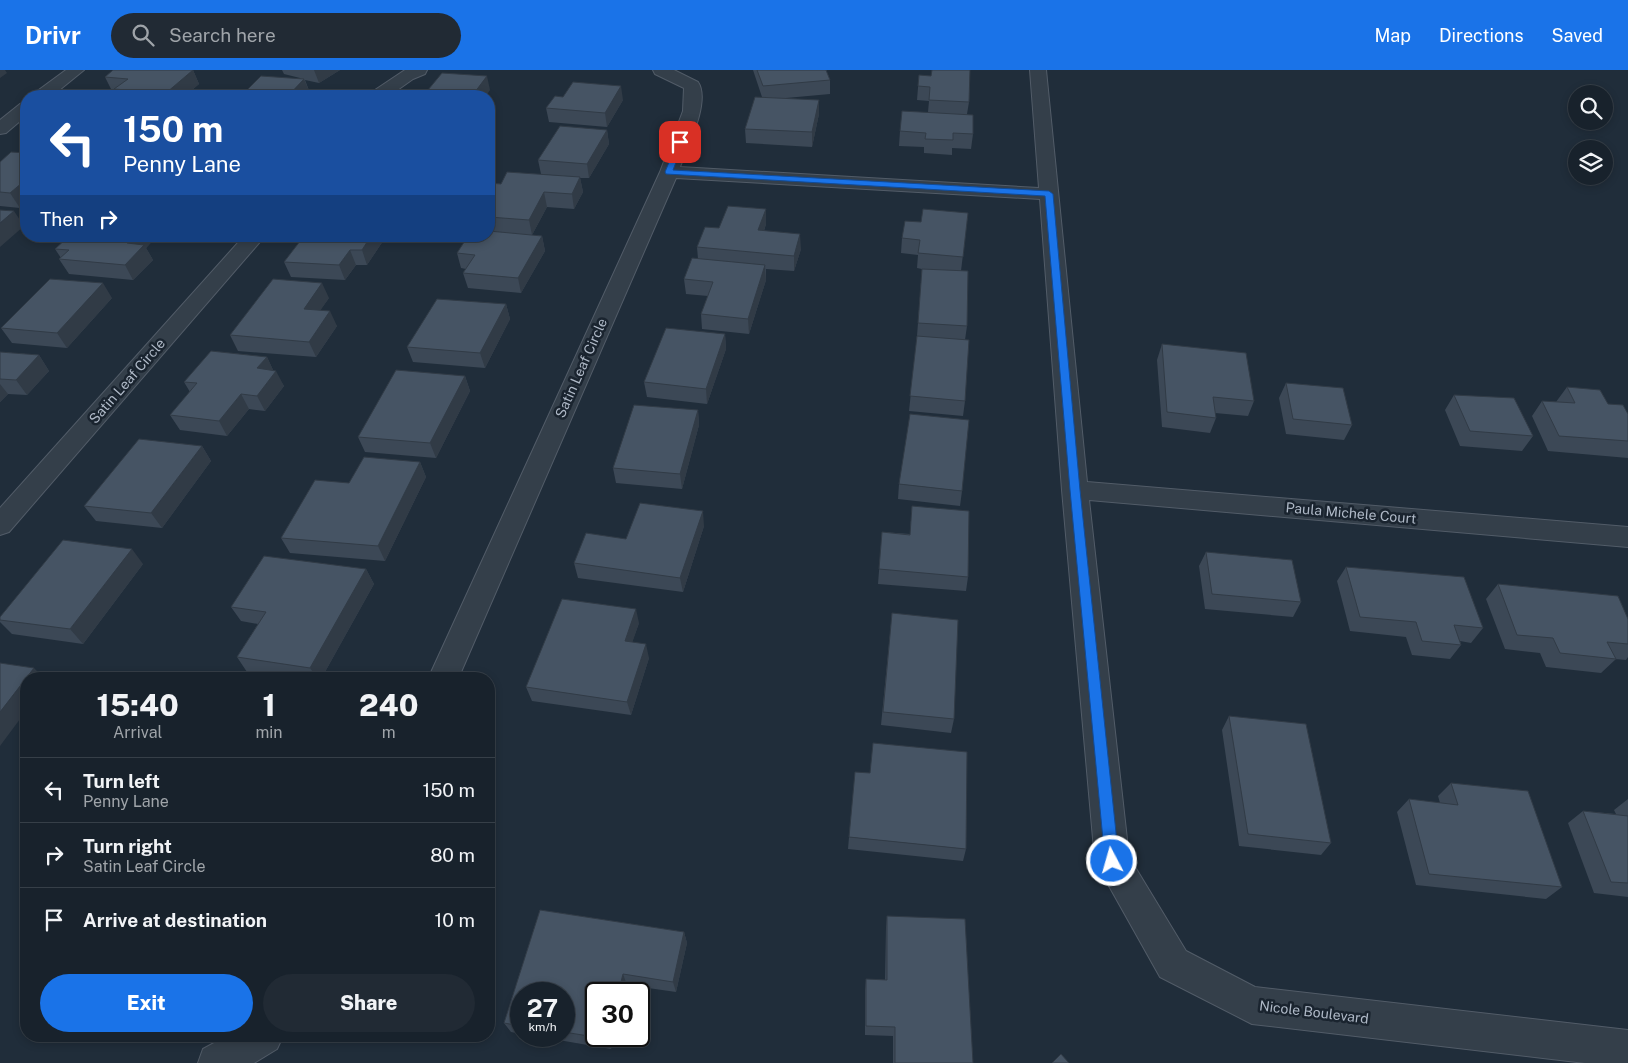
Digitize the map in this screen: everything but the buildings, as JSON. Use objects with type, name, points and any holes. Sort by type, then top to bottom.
[{"type":"street","points":[[50,90],[76,70]]},
{"type":"street","points":[[386,90],[407,75],[419,70]]},
{"type":"street","name":"Satin Leaf Circle","points":[[446,672],[669,172],[692,111],[692,86],[661,70]]},
{"type":"street","name":"Nicole Boulevard","points":[[1038,70],[1075,490],[1112,861],[1173,964],[1252,1005],[1628,1049]]},
{"type":"street","points":[[2,126],[20,112]]},
{"type":"street","points":[[669,172],[1049,194]]},
{"type":"street","name":"Satin Leaf Circle","points":[[0,525],[250,242]]},
{"type":"street","name":"Paula Michele Court","points":[[1075,490],[1628,537]]},
{"type":"street","points":[[217,1063],[254,1042]]},
{"type":"route","points":[[680,142],[669,172],[1049,194],[1075,490],[1112,861]]}]
